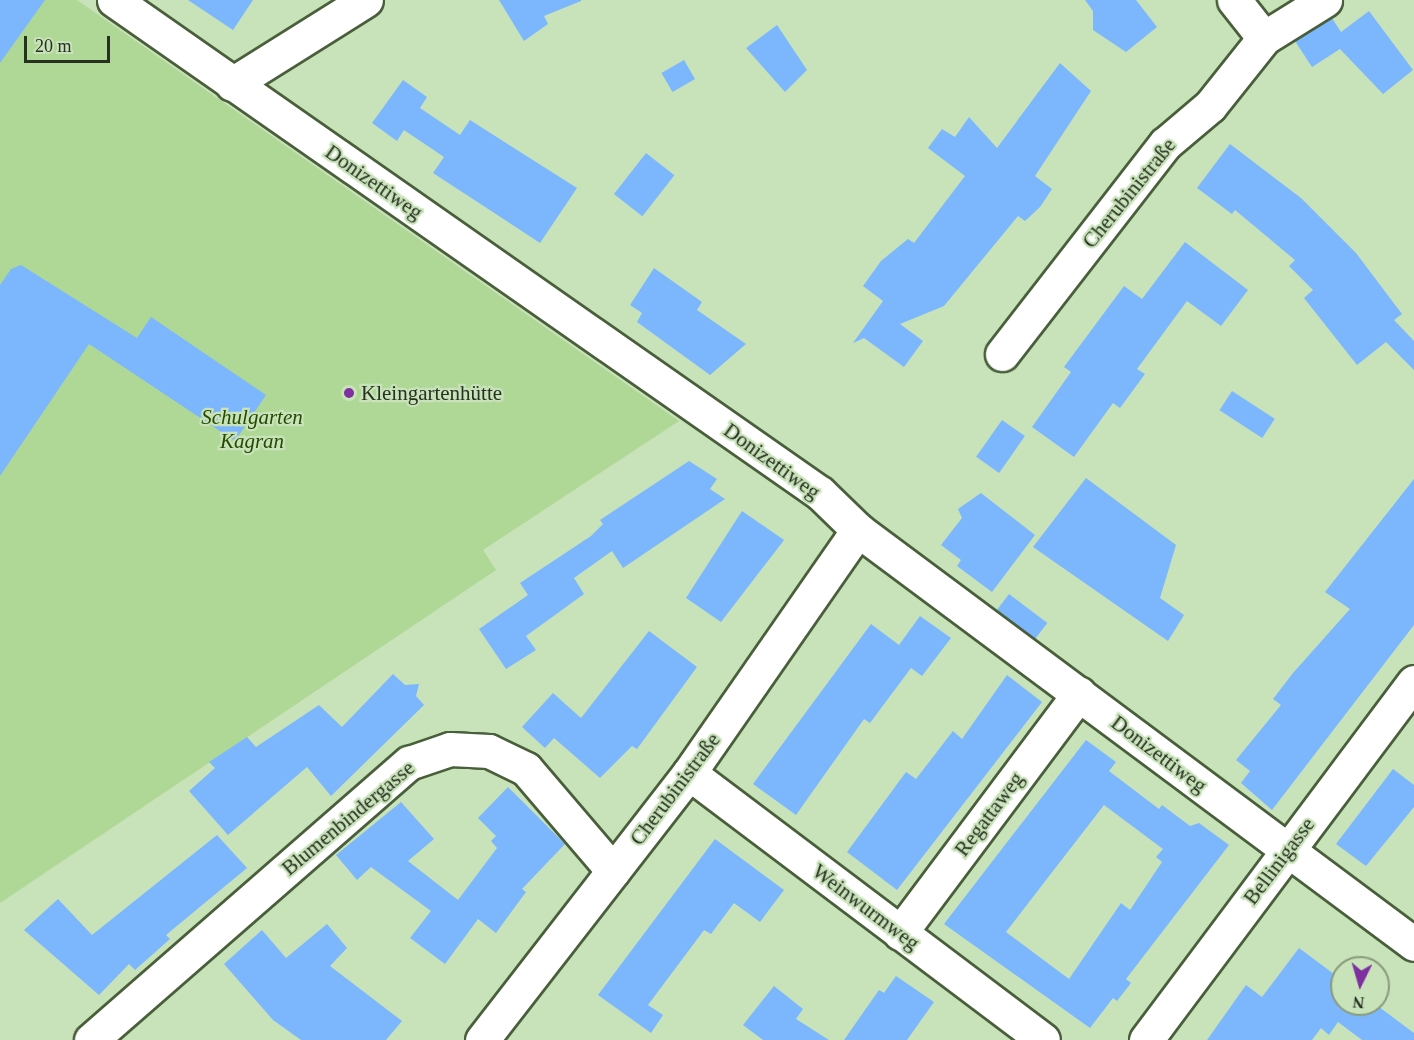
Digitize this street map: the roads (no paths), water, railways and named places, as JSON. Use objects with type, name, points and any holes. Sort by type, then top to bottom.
[{"type":"street","name":"Donizettiweg","points":[[114,0],[820,493],[858,530],[1414,944]]},
{"type":"street","points":[[232,84],[366,0]]},
{"type":"street","points":[[1234,0],[1264,38]]},
{"type":"street","name":"Cherubinistraße","points":[[1002,354],[1165,144],[1210,106],[1264,38],[1325,0]]},
{"type":"street","name":"Cherubinistraße","points":[[483,1040],[688,774],[858,530]]},
{"type":"street","name":"Bellinigasse","points":[[1146,1040],[1414,682]]},
{"type":"street","name":"Regattaweg","points":[[900,933],[1079,694]]},
{"type":"street","name":"Blumenbindergasse","points":[[91,1040],[409,763],[450,749],[489,751],[526,769],[613,871]]},
{"type":"street","name":"Weinwurmweg","points":[[688,774],[1043,1040]]},
{"type":"place","name":"Kleingartenhütte","points":[[349,393]]},
{"type":"park label","name":"Schulgarten Kagran","points":[[252,429]]}]
